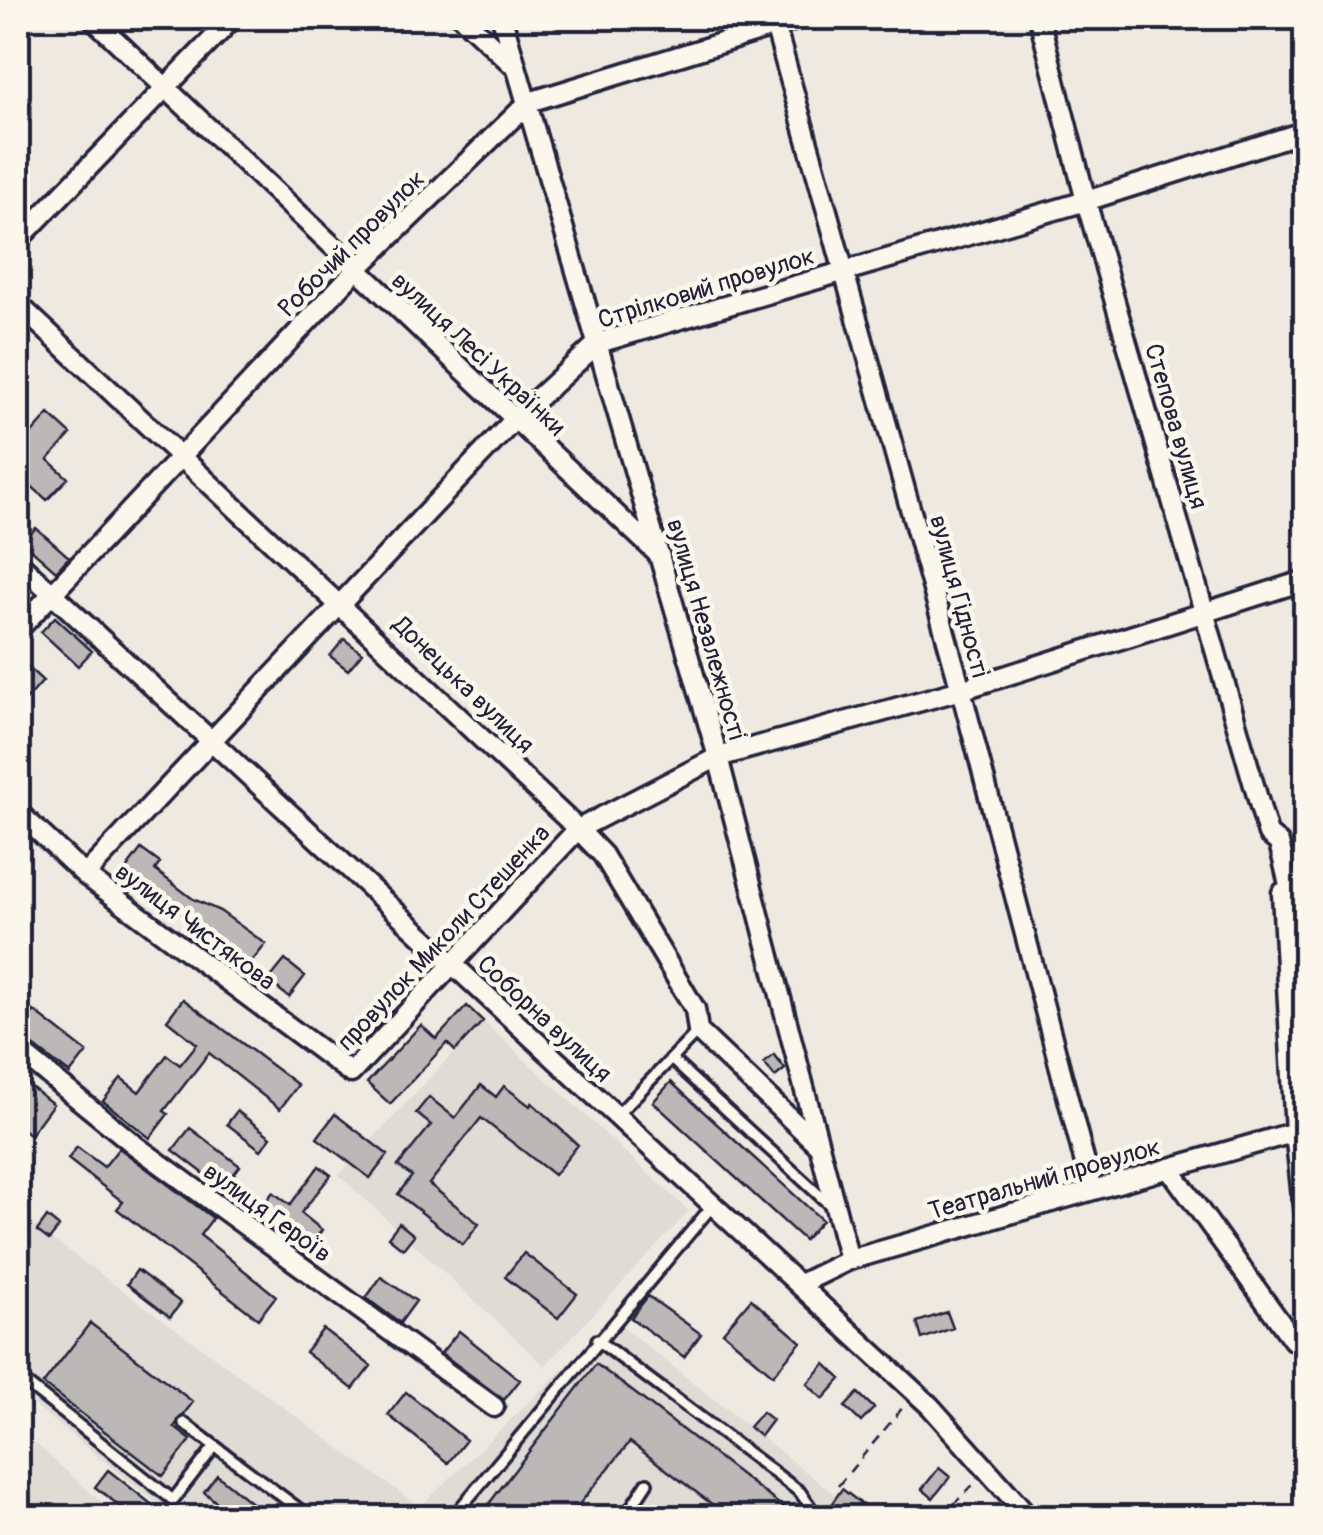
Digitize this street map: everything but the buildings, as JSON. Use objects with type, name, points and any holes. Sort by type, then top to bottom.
[{"type":"street","name":"вулиця Лесі Українки","points":[[92,18],[660,557]]},
{"type":"street","points":[[18,240],[233,18]]},
{"type":"street","points":[[463,18],[519,72]]},
{"type":"street","name":"вулиця Незалежності","points":[[502,18],[718,756],[848,1260]]},
{"type":"street","name":"Робочий провулок","points":[[18,630],[356,271],[529,102],[774,21],[802,18]]},
{"type":"street","name":"Степова вулиця","points":[[1039,18],[1086,202],[1268,834],[1279,842],[1306,956]]},
{"type":"street","name":"вулиця Гідності","points":[[774,21],[960,690],[1092,1190]]},
{"type":"street","name":"Стрілковий провулок","points":[[85,874],[514,420],[598,343],[1086,202],[1306,132]]},
{"type":"street","name":"Донецька вулиця","points":[[18,304],[178,458],[343,604],[578,828],[602,856],[695,1009],[698,1031],[818,1145]]},
{"type":"street","name":"Соборна вулиця","points":[[18,562],[614,1118],[714,1204],[930,1406],[1030,1518]]},
{"type":"street","name":"провулок Миколи Стешенка","points":[[351,1073],[578,828],[718,756],[960,690],[1306,580]]},
{"type":"street","name":"вулиця Чистякова","points":[[18,812],[85,874],[351,1073]]},
{"type":"street","name":"Степова вулиця","points":[[1279,842],[1300,1131]]},
{"type":"street","name":"вулиця Героїв","points":[[18,1050],[136,1146],[494,1408]]},
{"type":"street","points":[[1300,1131],[1306,1235]]},
{"type":"street","name":"Театральний провулок","points":[[800,1284],[848,1260],[1300,1131]]},
{"type":"street","points":[[1169,1168],[1293,1340]]},
{"type":"lane","points":[[1302,18],[1306,51]]},
{"type":"lane","points":[[614,1118],[698,1031]]},
{"type":"lane","points":[[671,1059],[836,1210]]},
{"type":"lane","points":[[452,1518],[714,1204]]},
{"type":"lane","points":[[598,1340],[800,1492],[818,1518]]},
{"type":"lane","points":[[18,1376],[172,1500],[214,1446]]},
{"type":"lane","points":[[184,1423],[311,1518]]},
{"type":"lane","points":[[624,1518],[647,1483]]},
{"type":"path","points":[[838,1486],[906,1403],[930,1406]]},
{"type":"path","points":[[940,1518],[977,1481]]},
{"type":"shaded area","points":[[483,1021],[689,1211],[545,1366],[339,1175]]},
{"type":"shaded area","points":[[26,1220],[420,1507],[614,1320],[863,1517],[175,1517],[18,1393],[18,1233]]},
{"type":"shaded area","points":[[18,1428],[118,1517],[18,1517]]}]
